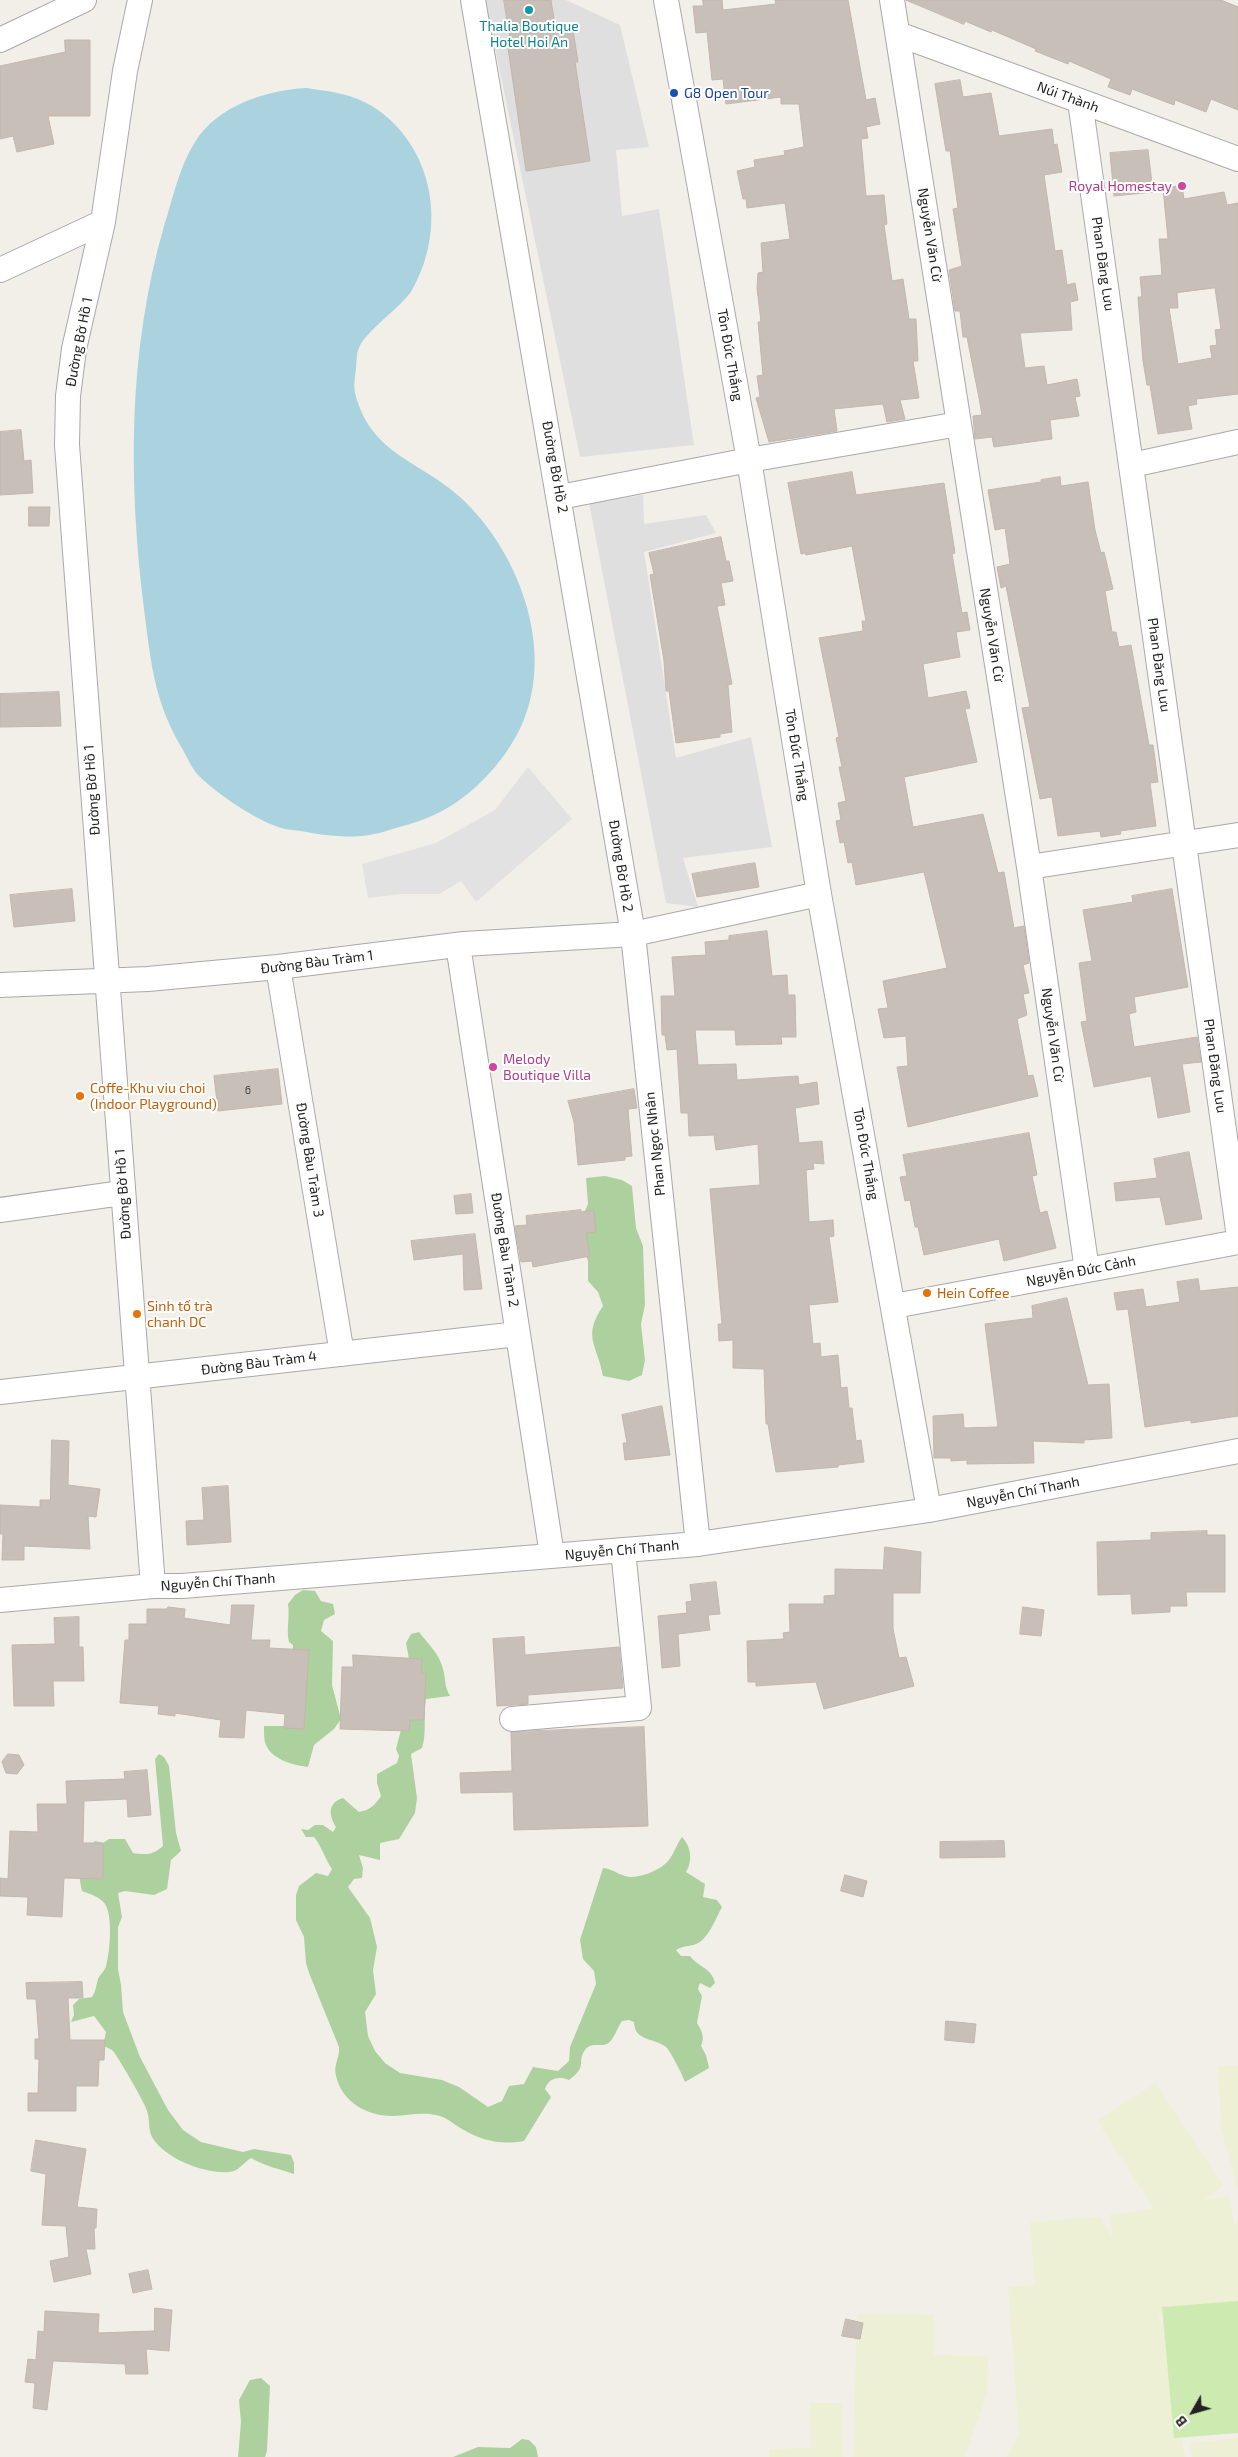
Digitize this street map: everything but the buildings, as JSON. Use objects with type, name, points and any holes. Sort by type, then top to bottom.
[{"type":"street","points":[[0,40],[84,0]]},
{"type":"street","name":"Đường Bờ Hồ 1","points":[[140,0],[125,71],[103,222],[74,349],[68,396],[67,445],[153,1586]]},
{"type":"street","name":"Đường Bờ Hồ 2","points":[[474,0],[560,496],[633,934]]},
{"type":"street","name":"Tôn Đức Thắng","points":[[666,0],[749,460],[819,894],[929,1510]]},
{"type":"street","name":"Nguyễn Văn Cừ","points":[[892,0],[1029,867],[1087,1270]]},
{"type":"street","name":"Núi Thành","points":[[898,34],[1238,159]]},
{"type":"street","name":"Phan Đăng Lưu","points":[[1080,101],[1238,1230]]},
{"type":"street","points":[[0,270],[103,222]]},
{"type":"street","points":[[560,496],[749,460],[959,424]]},
{"type":"street","points":[[1132,465],[1238,442]]},
{"type":"street","points":[[1029,867],[1238,835]]},
{"type":"street","points":[[633,934],[819,894]]},
{"type":"street","name":"Đường Bàu Tràm 1","points":[[0,985],[108,982],[278,967],[458,945],[633,934]]},
{"type":"street","name":"Phan Ngọc Nhân","points":[[633,934],[698,1544]]},
{"type":"street","name":"Đường Bàu Tràm 2","points":[[458,945],[552,1556]]},
{"type":"street","name":"Đường Bàu Tràm 3","points":[[278,967],[342,1354]]},
{"type":"street","points":[[0,1210],[122,1193]]},
{"type":"street","name":"Nguyễn Đức Cảnh","points":[[894,1306],[1238,1242]]},
{"type":"street","name":"Đường Bàu Tràm 4","points":[[0,1392],[518,1334]]},
{"type":"street","name":"Nguyễn Chí Thanh","points":[[0,1600],[153,1586],[182,1586],[698,1544],[929,1510],[1238,1451]]},
{"type":"street","points":[[512,1719],[639,1708],[623,1550]]},
{"type":"shaded area","points":[[485,0],[566,0],[620,25],[649,147],[616,150],[622,216],[659,209],[694,445],[580,457]]},
{"type":"shaded area","points":[[643,495],[644,524],[706,515],[716,533],[644,552],[676,758],[751,737],[772,847],[683,858],[698,907],[666,903],[589,503]]},
{"type":"shaded area","points":[[528,767],[572,819],[476,902],[461,881],[439,894],[401,894],[368,898],[362,864],[436,843],[495,810]]},
{"type":"green space","points":[[605,1176],[622,1180],[632,1186],[636,1228],[643,1246],[645,1305],[641,1324],[645,1360],[642,1375],[629,1381],[603,1376],[592,1333],[593,1326],[603,1306],[598,1292],[588,1281],[588,1261],[581,1243],[580,1222],[588,1204],[586,1178]]},
{"type":"green space","points":[[303,1590],[315,1591],[321,1601],[333,1604],[335,1614],[324,1620],[321,1631],[333,1641],[332,1685],[341,1719],[334,1729],[314,1745],[308,1767],[289,1763],[276,1757],[267,1748],[264,1732],[264,1726],[287,1726],[293,1645],[289,1642],[288,1637],[288,1604],[295,1595]]},
{"type":"green space","points":[[419,1632],[439,1658],[450,1696],[426,1699],[422,1748],[411,1754],[417,1798],[415,1813],[399,1839],[380,1843],[380,1860],[359,1855],[363,1868],[362,1878],[354,1879],[348,1887],[370,1918],[377,1947],[373,1970],[376,1994],[365,2012],[368,2036],[375,2051],[385,2063],[400,2073],[442,2080],[459,2087],[488,2107],[502,2101],[509,2086],[524,2084],[533,2067],[558,2071],[569,2061],[570,2047],[596,1984],[594,1971],[583,1959],[580,1940],[603,1868],[630,1877],[648,1873],[660,1868],[668,1861],[682,1837],[690,1854],[690,1863],[686,1872],[705,1884],[703,1897],[717,1900],[722,1907],[711,1928],[700,1942],[676,1950],[681,1956],[690,1956],[708,1971],[715,1983],[710,1988],[700,1983],[698,1989],[702,1996],[697,2023],[702,2034],[701,2046],[706,2055],[709,2068],[685,2082],[671,2053],[666,2047],[641,2036],[635,2028],[634,2022],[629,2020],[622,2021],[614,2037],[607,2044],[593,2045],[585,2050],[579,2071],[575,2075],[569,2080],[558,2078],[549,2082],[545,2089],[551,2097],[524,2141],[515,2142],[499,2142],[485,2139],[436,2115],[384,2116],[375,2114],[358,2106],[344,2093],[335,2072],[339,2047],[309,1973],[306,1963],[304,1937],[296,1920],[296,1895],[299,1886],[316,1873],[328,1876],[332,1869],[314,1837],[306,1837],[301,1829],[308,1830],[315,1825],[323,1825],[333,1832],[336,1827],[332,1819],[331,1810],[334,1803],[338,1800],[343,1798],[359,1812],[372,1807],[381,1796],[377,1783],[377,1774],[397,1763],[399,1756],[396,1749],[402,1726],[409,1659],[406,1643],[411,1634]]},
{"type":"green space","points":[[159,1754],[164,1757],[169,1766],[176,1833],[181,1851],[171,1860],[167,1889],[154,1895],[125,1891],[118,1893],[122,1917],[118,1927],[118,1969],[123,2012],[140,2057],[168,2110],[183,2130],[201,2142],[243,2152],[254,2149],[291,2155],[294,2163],[294,2174],[251,2158],[232,2172],[219,2172],[186,2164],[166,2152],[152,2137],[148,2114],[137,2090],[113,2051],[103,2046],[106,2032],[94,2016],[71,2022],[74,2015],[73,2005],[79,1999],[92,1997],[95,1991],[98,1979],[105,1968],[110,1943],[108,1910],[100,1899],[82,1891],[81,1864],[86,1852],[95,1841],[103,1843],[109,1839],[125,1839],[133,1853],[142,1854],[153,1853],[163,1846],[155,1759]]},
{"type":"green space","points":[[1218,2066],[1238,2066],[1238,2192],[1221,2127]]},
{"type":"green space","points":[[1155,2083],[1224,2186],[1204,2200],[1230,2196],[1234,2224],[1238,2223],[1238,2303],[1158,2315],[1164,2327],[1185,2457],[1006,2457],[1019,2434],[1008,2287],[1035,2285],[1030,2222],[1101,2217],[1113,2238],[1109,2215],[1154,2208],[1097,2121]]},
{"type":"green space","points":[[1238,2301],[1238,2433],[1174,2438],[1162,2307]]},
{"type":"green space","points":[[857,2314],[934,2315],[934,2355],[988,2356],[987,2394],[965,2457],[853,2457]]},
{"type":"green space","points":[[261,2378],[270,2386],[267,2451],[265,2457],[238,2457],[241,2422],[239,2400],[250,2380]]},
{"type":"green space","points":[[810,2403],[842,2403],[843,2457],[769,2457],[769,2449],[811,2448]]},
{"type":"green space","points":[[1238,2438],[1238,2457],[1192,2457],[1190,2443]]},
{"type":"green space","points":[[522,2439],[529,2440],[536,2447],[538,2457],[453,2457],[478,2447],[510,2448]]},
{"type":"water","points":[[306,88],[348,96],[372,106],[393,123],[409,142],[421,165],[429,189],[432,215],[430,241],[423,266],[407,297],[369,334],[359,348],[354,386],[355,393],[364,416],[374,432],[386,445],[460,497],[481,519],[499,544],[514,572],[525,601],[532,632],[535,663],[532,693],[523,722],[507,752],[484,779],[457,802],[427,818],[378,833],[357,836],[323,835],[276,826],[234,804],[214,790],[194,770],[173,732],[155,682],[144,609],[135,512],[135,416],[143,320],[164,226],[189,152],[204,129],[229,110],[259,96],[291,89]]},
{"type":"place","name":"Thalia Boutique Hotel Hoi An","points":[[529,10]]},
{"type":"place","name":"G8 Open Tour","points":[[674,93]]},
{"type":"place","name":"Royal Homestay","points":[[1182,186]]},
{"type":"place","name":"Melody Boutique Villa","points":[[493,1067]]},
{"type":"place","name":"Coffe-Khu viu choi (Indoor Playground)","points":[[80,1096]]},
{"type":"place","name":"Hein Coffee","points":[[927,1293]]},
{"type":"place","name":"Sinh tố trà chanh DC","points":[[137,1314]]}]
